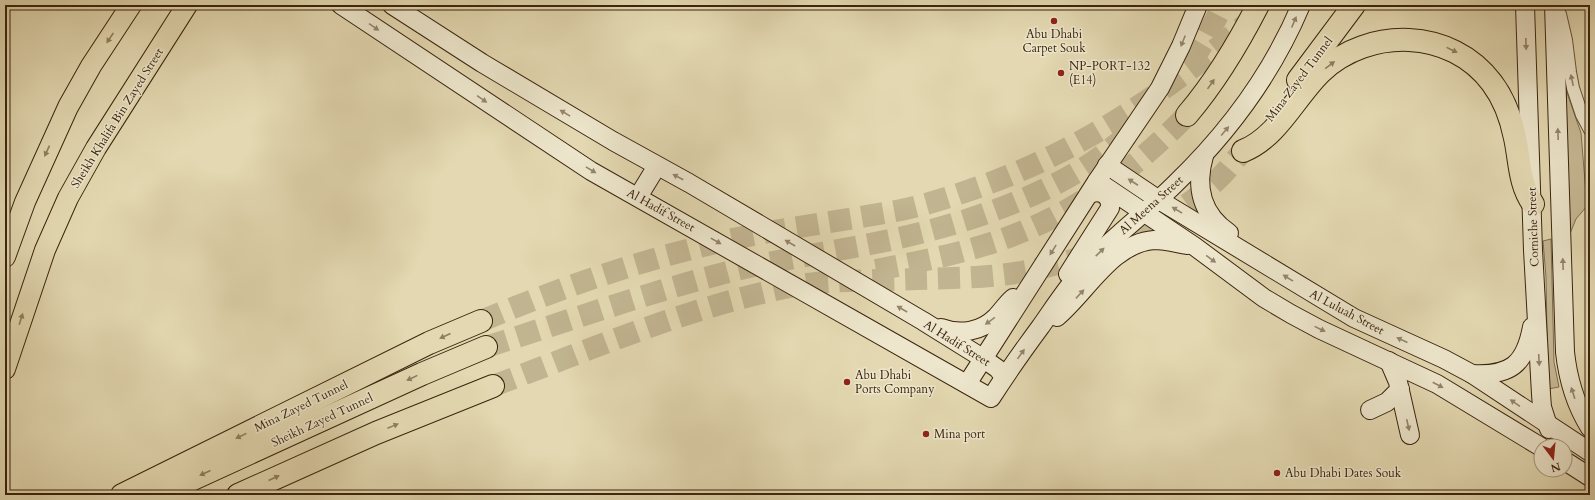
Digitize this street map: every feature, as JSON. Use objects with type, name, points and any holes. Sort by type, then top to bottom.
[{"type":"highway","points":[[1187,115],[1201,99],[1230,57],[1258,5]]},
{"type":"highway","name":"Mina Zayed Tunnel","points":[[1354,5],[1278,108],[1243,151],[1255,146],[1266,137],[1313,81],[1326,68],[1339,59],[1362,48],[1385,41],[1405,39],[1425,41],[1447,48],[1468,59],[1484,73],[1499,93],[1509,116],[1514,133],[1522,182],[1525,191],[1533,204]]},
{"type":"highway","name":"Mina Zayed Tunnel","points":[[122,495],[417,349],[481,321]]},
{"type":"highway","name":"Sheikh Zayed Tunnel","points":[[158,495],[486,346]]},
{"type":"highway","points":[[238,495],[370,436],[493,386]]},
{"type":"main road","points":[[5,257],[28,196],[68,107],[91,66],[131,5]]},
{"type":"main road","points":[[142,75],[145,56],[153,37],[173,5]]},
{"type":"main road","name":"Sheikh Khalifa Bin Zayed Street","points":[[5,369],[40,264],[65,204],[96,148],[187,5]]},
{"type":"street","name":"Al Hadif Street","points":[[342,5],[591,171],[991,398]]},
{"type":"street","name":"Al Hadif Street","points":[[392,5],[496,71],[613,142],[689,183],[923,321],[984,359],[998,369],[1004,377]]},
{"type":"street","points":[[968,384],[1107,165],[1160,88],[1181,46],[1198,5]]},
{"type":"street","name":"Al Meena Street","points":[[991,398],[1004,377],[1068,287],[1093,258],[1159,200],[1204,155],[1226,129],[1255,91],[1281,49],[1301,5]]},
{"type":"street","name":"Corniche Street","points":[[1525,5],[1536,307],[1541,394],[1542,407],[1547,425],[1554,438]]},
{"type":"street","points":[[1554,5],[1565,352],[1568,376],[1574,398],[1590,428]]},
{"type":"street","points":[[1558,5],[1566,40],[1573,88],[1582,115],[1590,130]]},
{"type":"street","points":[[1204,155],[1199,179],[1203,201],[1216,224],[1237,239],[1250,255]]},
{"type":"street","name":"Al Luluah Street","points":[[1107,165],[1159,200],[1354,318],[1444,359],[1472,374],[1590,452]]},
{"type":"street","points":[[638,197],[657,166]]},
{"type":"street","name":"Al Luluah Street","points":[[1097,181],[1194,246],[1264,298],[1319,329],[1437,384],[1533,442]]},
{"type":"street","points":[[1056,304],[1070,270],[1110,208],[1109,200],[1103,193],[1094,192],[1087,196]]},
{"type":"street","points":[[1039,328],[1062,312],[1115,256],[1130,247],[1146,241],[1154,240],[1194,246]]},
{"type":"street","points":[[923,321],[957,332],[973,330],[992,320],[1012,299],[1030,287]]},
{"type":"street","points":[[1472,374],[1496,374],[1507,370],[1515,364],[1527,348],[1536,307]]},
{"type":"street","points":[[1389,361],[1400,389],[1410,435]]},
{"type":"street","points":[[1370,410],[1387,402],[1400,389]]},
{"type":"street","points":[[1573,465],[1590,478]]},
{"type":"shaded area","points":[[1566,90],[1581,133],[1587,206],[1576,219],[1569,236]]},
{"type":"shaded area","points":[[1551,239],[1554,362],[1559,387],[1548,389],[1546,277],[1543,241]]},
{"type":"tunnel","points":[[1191,63],[1204,42],[1223,5]]},
{"type":"tunnel","points":[[481,321],[570,286],[662,257],[746,236],[910,208],[955,195],[1011,175],[1084,140],[1118,119],[1184,74],[1247,23]]},
{"type":"tunnel","points":[[876,270],[971,249],[1002,239],[1061,213],[1088,197],[1139,160],[1187,115]]},
{"type":"tunnel","points":[[486,347],[639,297],[701,279],[766,263],[896,239],[951,225],[1031,196],[1056,184],[1079,171],[1111,149],[1129,134]]},
{"type":"tunnel","points":[[493,386],[637,331],[710,307],[784,288],[817,283],[867,280],[956,278],[1021,272],[1047,267],[1100,251],[1150,228],[1196,198],[1216,181],[1243,151]]},
{"type":"place","name":"Abu Dhabi Carpet Souk","points":[[1054,21]]},
{"type":"place","name":"NP-PORT-132 (E14)","points":[[1061,73]]},
{"type":"place","name":"Abu Dhabi Ports Company","points":[[847,382]]},
{"type":"place","name":"Mina port","points":[[926,434]]},
{"type":"place","name":"Abu Dhabi Dates Souk","points":[[1277,473]]}]
